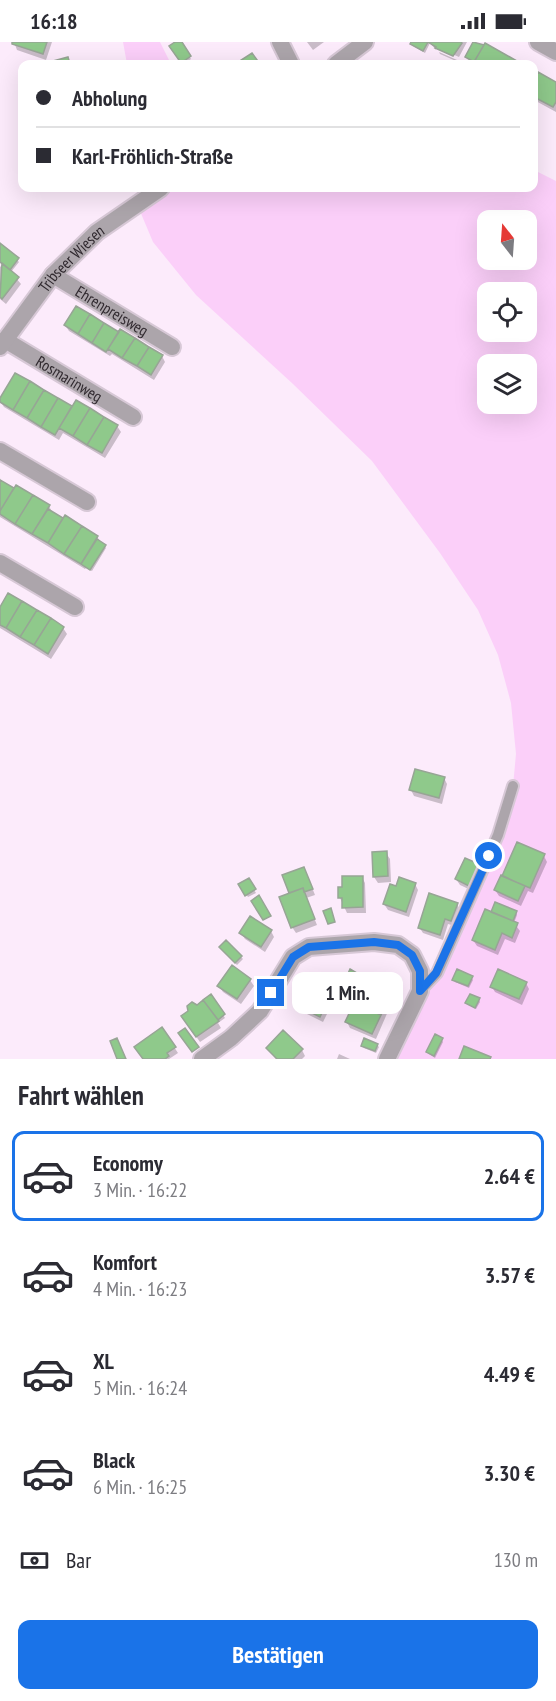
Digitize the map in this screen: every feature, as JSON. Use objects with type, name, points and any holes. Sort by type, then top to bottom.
[{"type":"street","points":[[280,42],[289,60]]},
{"type":"street","points":[[341,60],[366,42]]},
{"type":"street","points":[[538,42],[556,52]]},
{"type":"street","name":"Tribseer Wiesen","points":[[3,343],[52,275],[97,232],[155,192]]},
{"type":"street","name":"Ehrenpreisweg","points":[[52,275],[172,347]]},
{"type":"street","name":"Rosmarinweg","points":[[3,343],[133,417]]},
{"type":"street","points":[[0,451],[87,502]]},
{"type":"street","points":[[0,563],[75,607]]},
{"type":"street","points":[[202,1059],[231,1038],[260,1011],[293,957],[309,947],[374,942],[398,945],[412,955],[420,971],[420,991],[387,1059]]},
{"type":"lane","points":[[420,991],[436,973],[498,835],[513,786]]},
{"type":"shaded area","points":[[123,42],[160,42],[169,60],[126,60]]},
{"type":"shaded area","points":[[538,172],[556,181],[556,1059],[387,1059],[437,973],[513,786],[516,754],[511,703],[498,655],[478,610],[440,553],[372,461],[293,384],[196,295],[153,242],[137,204],[155,192],[538,192]]},
{"type":"building","points":[[12,42],[47,42],[43,54],[12,44]]},
{"type":"building","points":[[175,42],[182,42],[191,56],[185,60],[179,60],[169,46]]},
{"type":"building","points":[[411,42],[428,42],[423,51],[410,44]]},
{"type":"building","points":[[428,42],[462,43],[453,56],[435,48]]},
{"type":"building","points":[[473,42],[484,45],[475,60],[465,57]]},
{"type":"building","points":[[485,43],[515,60],[475,60]]},
{"type":"building","points":[[252,53],[257,60],[241,60]]},
{"type":"building","points":[[538,72],[556,82],[556,102],[553,107],[538,99]]},
{"type":"building","points":[[0,243],[19,258],[10,270],[0,262]]},
{"type":"building","points":[[2,263],[19,277],[2,299],[0,297]]},
{"type":"building","points":[[76,306],[90,314],[78,334],[64,325]]},
{"type":"building","points":[[90,314],[104,323],[92,343],[78,334]]},
{"type":"building","points":[[104,323],[119,332],[106,352],[92,343]]},
{"type":"building","points":[[120,329],[135,338],[122,358],[108,349]]},
{"type":"building","points":[[135,338],[149,347],[137,366],[122,358]]},
{"type":"building","points":[[149,347],[163,355],[151,375],[137,366]]},
{"type":"building","points":[[15,373],[30,381],[13,410],[0,402],[0,398]]},
{"type":"building","points":[[30,381],[44,390],[27,418],[13,410]]},
{"type":"building","points":[[44,390],[58,398],[41,427],[27,418]]},
{"type":"building","points":[[58,398],[72,406],[55,435],[41,427]]},
{"type":"building","points":[[76,400],[90,408],[73,436],[59,428]]},
{"type":"building","points":[[90,408],[104,417],[87,445],[73,436]]},
{"type":"building","points":[[104,417],[118,425],[102,453],[87,445]]},
{"type":"building","points":[[0,480],[14,488],[0,511]]},
{"type":"building","points":[[16,485],[33,495],[15,524],[0,514],[0,511]]},
{"type":"building","points":[[33,495],[50,505],[32,534],[15,524]]},
{"type":"building","points":[[48,509],[63,518],[48,543],[32,534]]},
{"type":"building","points":[[65,515],[82,526],[64,554],[48,543]]},
{"type":"building","points":[[82,526],[98,536],[81,564],[64,554]]},
{"type":"building","points":[[97,539],[106,545],[90,570],[81,564]]},
{"type":"building","points":[[8,593],[22,601],[6,628],[0,625],[0,607]]},
{"type":"building","points":[[22,601],[37,610],[20,637],[6,628]]},
{"type":"building","points":[[37,610],[51,618],[34,645],[20,637]]},
{"type":"building","points":[[51,618],[64,627],[48,654],[34,645]]},
{"type":"building","points":[[415,769],[445,777],[439,798],[409,790]]},
{"type":"building","points":[[517,842],[545,854],[530,888],[502,876]]},
{"type":"building","points":[[387,851],[388,876],[373,877],[372,852]]},
{"type":"building","points":[[465,858],[481,865],[471,887],[455,879]]},
{"type":"building","points":[[304,867],[313,889],[304,892],[303,888],[289,893],[282,875]]},
{"type":"building","points":[[501,875],[525,886],[518,901],[494,890]]},
{"type":"building","points":[[342,876],[363,876],[363,907],[342,908],[342,898],[338,898],[338,887],[342,887]]},
{"type":"building","points":[[399,877],[416,883],[406,912],[383,904],[390,884],[396,886]]},
{"type":"building","points":[[249,878],[256,889],[245,896],[238,884]]},
{"type":"building","points":[[303,888],[315,919],[291,928],[279,897]]},
{"type":"building","points":[[429,893],[458,903],[451,921],[445,919],[440,935],[418,928]]},
{"type":"building","points":[[259,895],[271,916],[263,920],[251,901]]},
{"type":"building","points":[[495,902],[517,911],[513,921],[491,912]]},
{"type":"building","points":[[331,908],[335,922],[328,924],[323,911]]},
{"type":"building","points":[[485,909],[518,923],[512,938],[502,933],[495,950],[472,940]]},
{"type":"building","points":[[250,916],[272,930],[261,947],[239,933]]},
{"type":"building","points":[[226,940],[242,956],[235,963],[219,947]]},
{"type":"building","points":[[232,965],[251,979],[237,999],[217,986]]},
{"type":"building","points":[[350,969],[357,973],[350,990],[342,987]]},
{"type":"building","points":[[457,969],[473,976],[468,986],[452,980]]},
{"type":"building","points":[[498,969],[527,982],[519,999],[490,987]]},
{"type":"building","points":[[311,978],[333,989],[320,1017],[298,1006]]},
{"type":"building","points":[[362,983],[390,995],[381,1015],[354,1003]]},
{"type":"building","points":[[211,994],[225,1014],[218,1020],[203,1000]]},
{"type":"building","points":[[470,994],[480,998],[475,1008],[465,1003]]},
{"type":"building","points":[[203,1000],[219,1021],[196,1037],[181,1016],[188,1011],[187,1006],[192,1002],[197,1005]]},
{"type":"building","points":[[354,1003],[381,1015],[372,1034],[345,1022]]},
{"type":"building","points":[[162,1027],[176,1047],[167,1053],[169,1056],[165,1059],[143,1059],[134,1047]]},
{"type":"building","points":[[185,1028],[199,1047],[192,1052],[178,1033]]},
{"type":"building","points":[[283,1030],[303,1049],[293,1059],[277,1059],[266,1048]]},
{"type":"building","points":[[435,1034],[443,1038],[434,1056],[426,1052]]},
{"type":"building","points":[[117,1038],[126,1059],[117,1059],[110,1041]]},
{"type":"building","points":[[364,1038],[378,1044],[375,1051],[361,1046]]},
{"type":"building","points":[[464,1046],[491,1057],[490,1059],[459,1059]]},
{"type":"route","points":[[271,993],[293,957],[309,947],[374,942],[398,945],[412,955],[420,971],[420,991],[436,973],[489,856]]}]
